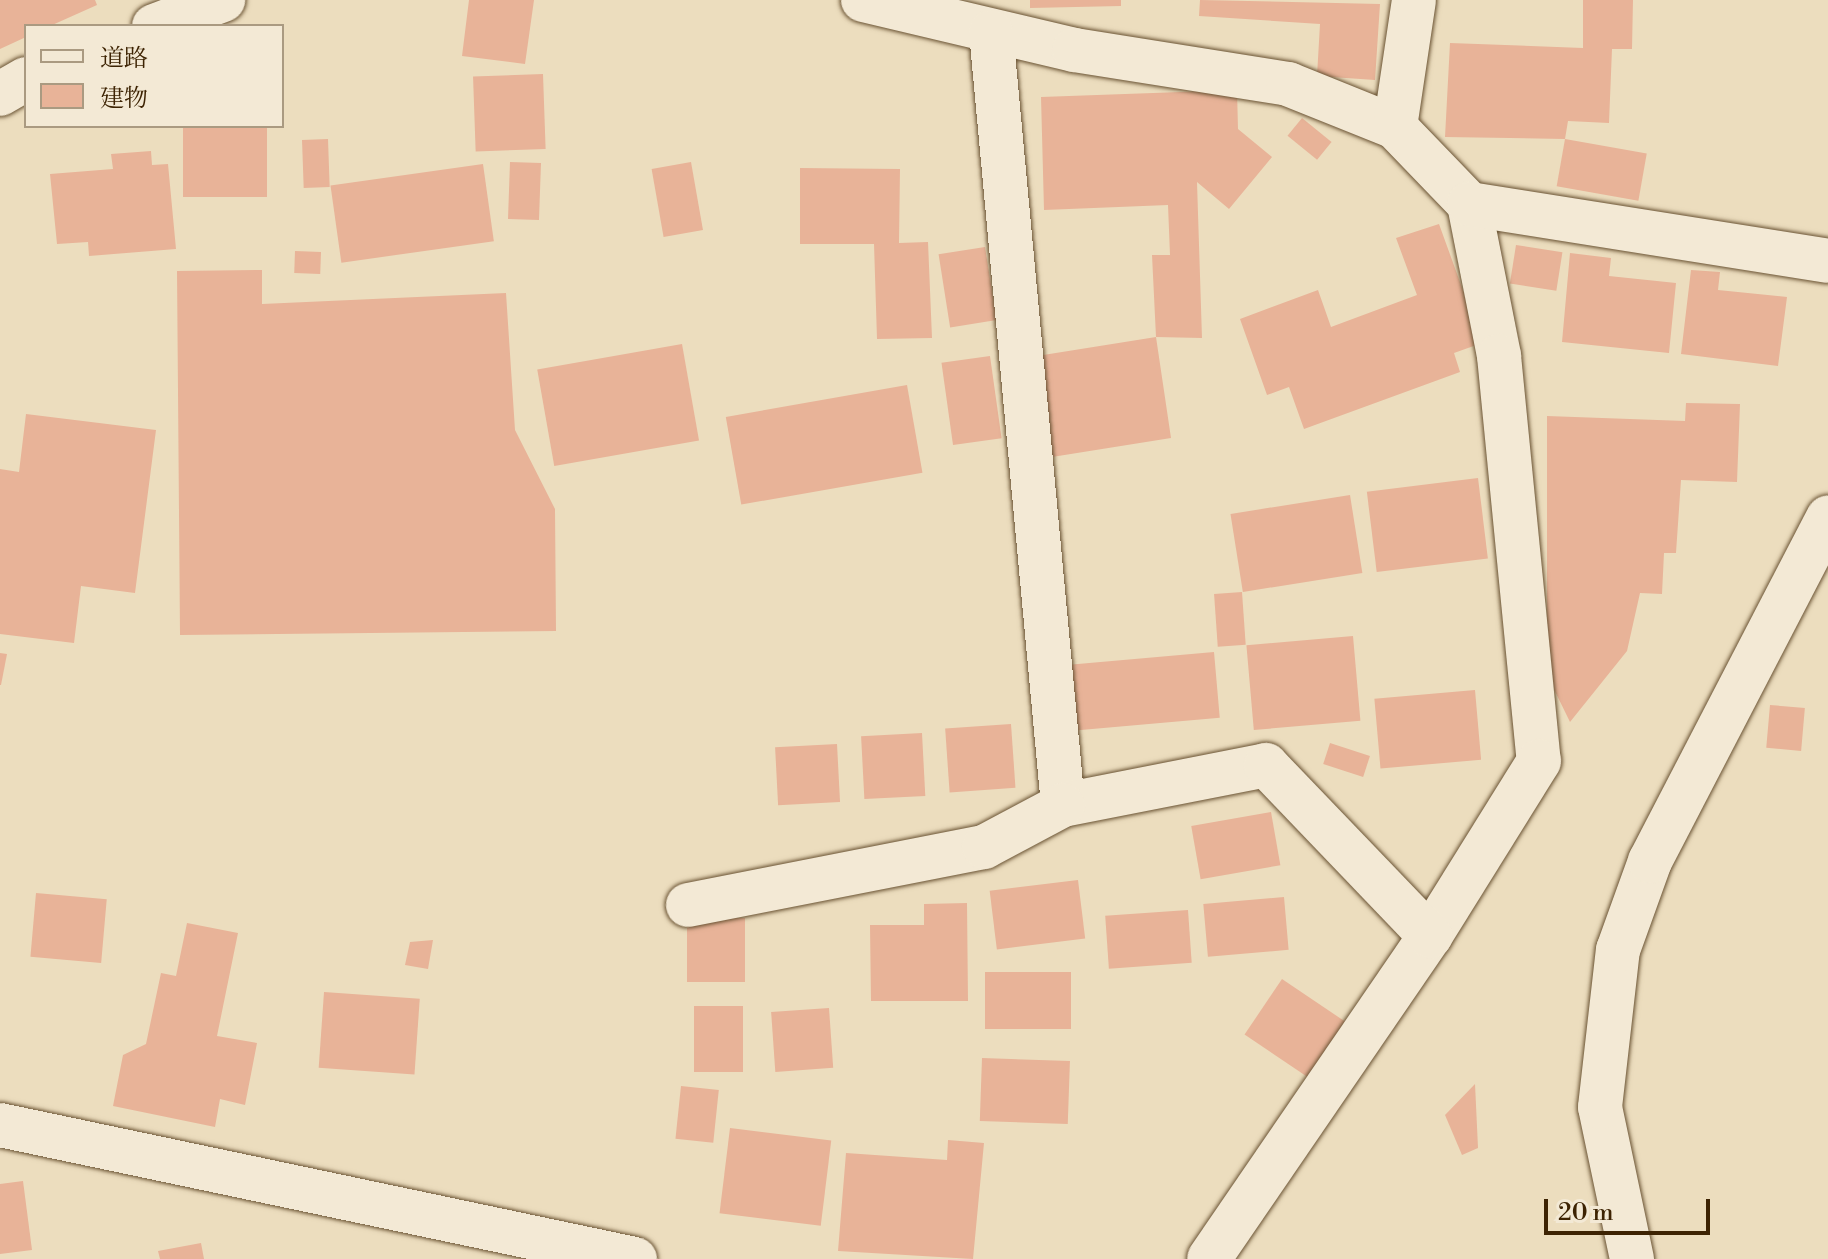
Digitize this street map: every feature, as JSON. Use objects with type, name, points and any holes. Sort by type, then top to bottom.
[{"type":"street","points":[[159,24],[223,0]]},
{"type":"street","points":[[863,0],[991,32],[1288,84],[1395,127],[1469,204],[1499,356],[1539,761],[1430,936],[1209,1259]]},
{"type":"street","points":[[1395,127],[1414,0]]},
{"type":"street","points":[[991,32],[1063,805]]},
{"type":"street","points":[[0,94],[24,80]]},
{"type":"street","points":[[1469,204],[1828,261]]},
{"type":"street","points":[[1632,1259],[1600,1107],[1618,950],[1650,861],[1828,517]]},
{"type":"street","points":[[688,905],[984,847],[1063,805],[1266,765],[1430,936]]},
{"type":"street","points":[[0,1125],[635,1259]]},
{"type":"building","points":[[0,0],[95,0],[97,5],[54,24],[24,24],[24,38],[0,49]]},
{"type":"building","points":[[469,0],[534,0],[525,64],[462,56]]},
{"type":"building","points":[[1030,0],[1121,0],[1121,6],[1030,8]]},
{"type":"building","points":[[1200,0],[1380,4],[1375,80],[1317,76],[1320,24],[1199,16]]},
{"type":"building","points":[[1583,0],[1633,0],[1632,49],[1612,49],[1609,123],[1568,121],[1565,139],[1445,137],[1450,43],[1583,48]]},
{"type":"building","points":[[543,74],[546,149],[476,151],[473,76]]},
{"type":"building","points":[[1237,90],[1238,129],[1272,157],[1229,209],[1197,182],[1202,338],[1156,337],[1152,255],[1170,255],[1168,205],[1044,210],[1041,97]]},
{"type":"building","points":[[1302,118],[1332,142],[1317,160],[1288,136]]},
{"type":"building","points":[[183,128],[267,128],[267,197],[183,197]]},
{"type":"building","points":[[328,139],[330,187],[304,188],[302,140]]},
{"type":"building","points":[[1565,139],[1647,153],[1638,201],[1557,186]]},
{"type":"building","points":[[151,151],[152,165],[168,164],[176,249],[89,256],[88,242],[57,244],[50,174],[113,169],[111,154]]},
{"type":"building","points":[[510,162],[541,163],[539,220],[508,219]]},
{"type":"building","points":[[691,162],[703,230],[664,237],[652,169]]},
{"type":"building","points":[[483,164],[494,241],[341,263],[330,185]]},
{"type":"building","points":[[800,168],[900,169],[899,243],[928,242],[932,338],[877,339],[874,244],[800,244]]},
{"type":"building","points":[[1439,224],[1482,343],[1454,353],[1460,372],[1304,429],[1289,387],[1267,395],[1240,319],[1318,290],[1331,327],[1417,295],[1396,238]]},
{"type":"building","points":[[1516,245],[1562,252],[1556,291],[1510,284]]},
{"type":"building","points":[[985,247],[997,320],[950,327],[939,254]]},
{"type":"building","points":[[295,251],[321,252],[320,274],[294,273]]},
{"type":"building","points":[[1570,253],[1611,258],[1609,276],[1676,283],[1669,353],[1562,342]]},
{"type":"building","points":[[262,270],[262,304],[506,293],[515,430],[555,509],[556,631],[180,635],[177,271]]},
{"type":"building","points":[[1691,270],[1720,272],[1718,290],[1787,297],[1778,366],[1681,354]]},
{"type":"building","points":[[1156,337],[1171,438],[1052,457],[1037,356]]},
{"type":"building","points":[[682,344],[699,441],[554,466],[537,370]]},
{"type":"building","points":[[990,356],[1002,438],[953,445],[941,363]]},
{"type":"building","points":[[907,385],[922,473],[741,505],[726,417]]},
{"type":"building","points":[[1686,403],[1740,404],[1737,482],[1681,480],[1676,553],[1664,553],[1662,594],[1640,593],[1627,651],[1570,722],[1547,675],[1547,416],[1685,421]]},
{"type":"building","points":[[26,414],[156,430],[135,593],[81,586],[74,643],[0,634],[0,469],[19,472]]},
{"type":"building","points":[[1478,478],[1488,558],[1377,572],[1367,492]]},
{"type":"building","points":[[1350,495],[1362,573],[1243,592],[1230,514]]},
{"type":"building","points":[[1242,592],[1246,645],[1218,647],[1214,594]]},
{"type":"building","points":[[1353,636],[1360,721],[1254,730],[1246,645]]},
{"type":"building","points":[[1214,652],[1220,718],[1072,731],[1067,665]]},
{"type":"building","points":[[0,653],[7,654],[1,685],[0,685]]},
{"type":"building","points":[[1475,690],[1481,760],[1380,769],[1374,699]]},
{"type":"building","points":[[1770,705],[1805,708],[1801,751],[1766,748]]},
{"type":"building","points":[[1011,724],[1015,788],[950,792],[945,729]]},
{"type":"building","points":[[922,733],[925,796],[864,799],[861,736]]},
{"type":"building","points":[[1330,743],[1370,756],[1363,777],[1323,764]]},
{"type":"building","points":[[837,744],[840,802],[778,805],[775,747]]},
{"type":"building","points":[[1271,812],[1280,865],[1201,879],[1191,826]]},
{"type":"building","points":[[1078,880],[1085,939],[997,949],[990,891]]},
{"type":"building","points":[[36,893],[107,899],[101,963],[30,957]]},
{"type":"building","points":[[1284,897],[1289,950],[1208,957],[1203,904]]},
{"type":"building","points":[[967,903],[968,1001],[871,1001],[870,925],[924,925],[924,904]]},
{"type":"building","points":[[1188,910],[1192,963],[1109,969],[1105,916]]},
{"type":"building","points":[[687,918],[745,918],[745,982],[687,982]]},
{"type":"building","points":[[187,923],[238,933],[217,1036],[257,1043],[245,1105],[220,1099],[215,1127],[113,1106],[123,1055],[146,1044],[161,973],[176,976]]},
{"type":"building","points":[[433,940],[428,969],[405,965],[410,942]]},
{"type":"building","points":[[985,972],[1071,972],[1071,1029],[985,1029]]},
{"type":"building","points":[[1282,979],[1345,1021],[1308,1077],[1245,1035]]},
{"type":"building","points":[[324,992],[420,999],[414,1075],[319,1068]]},
{"type":"building","points":[[694,1006],[743,1006],[743,1072],[694,1072]]},
{"type":"building","points":[[829,1008],[833,1068],[775,1072],[771,1012]]},
{"type":"building","points":[[982,1058],[1070,1061],[1068,1124],[980,1121]]},
{"type":"building","points":[[1475,1084],[1478,1148],[1462,1155],[1445,1115]]},
{"type":"building","points":[[681,1086],[719,1090],[713,1143],[675,1139]]},
{"type":"building","points":[[730,1128],[831,1140],[821,1226],[720,1213]]},
{"type":"building","points":[[948,1140],[984,1143],[973,1259],[838,1251],[846,1153],[947,1160]]},
{"type":"building","points":[[23,1181],[32,1250],[0,1254],[0,1184]]},
{"type":"building","points":[[201,1243],[204,1259],[160,1259],[158,1251]]}]
